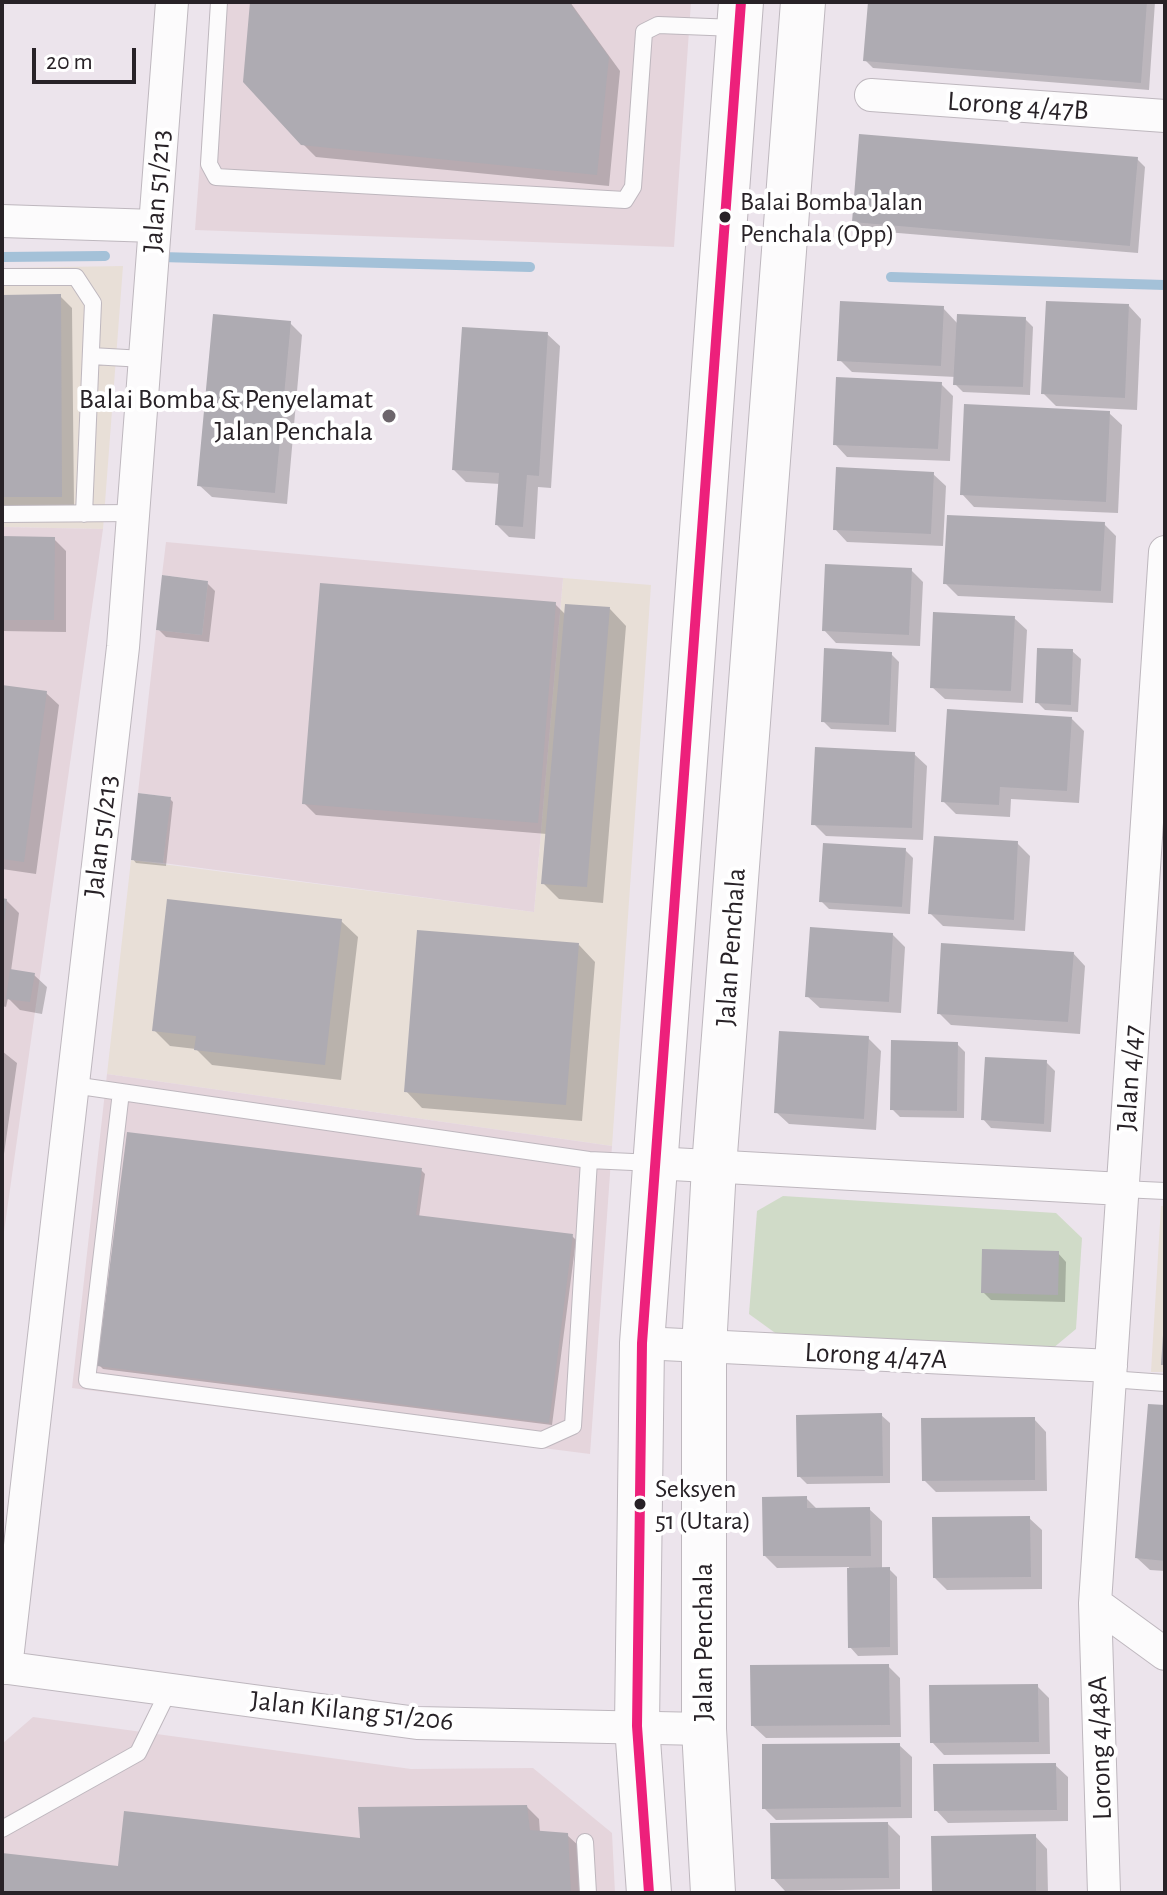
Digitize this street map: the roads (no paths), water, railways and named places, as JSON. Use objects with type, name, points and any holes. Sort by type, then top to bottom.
[{"type":"main road","name":"Jalan Penchala","points":[[713,1893],[704,1729],[704,1348],[714,1167],[803,2]]},
{"type":"main road","points":[[649,1893],[637,1726],[642,1343],[740,15]]},
{"type":"main road","points":[[709,433],[769,438]]},
{"type":"street","name":"Jalan 51/213","points":[[4,1668],[123,647],[155,226],[165,5]]},
{"type":"street","name":"Lorong 4/47B","points":[[871,95],[1165,116]]},
{"type":"street","points":[[2,221],[155,226]]},
{"type":"street","name":"Jalan 4/47","points":[[1095,1603],[1122,1189],[1153,922],[1165,552]]},
{"type":"street","points":[[654,1163],[1122,1189]]},
{"type":"street","name":"Lorong 4/47A","points":[[642,1343],[1111,1372]]},
{"type":"street","points":[[1095,1603],[1165,1654]]},
{"type":"street","name":"Lorong 4/48A","points":[[1095,1603],[1104,1893]]},
{"type":"street","name":"Jalan Kilang 51/206","points":[[4,1668],[417,1723],[704,1729]]},
{"type":"lane","points":[[219,2],[209,164],[216,177],[625,200],[633,187],[644,32],[658,25],[740,15]]},
{"type":"lane","points":[[2,277],[76,277],[93,303],[84,514]]},
{"type":"lane","points":[[91,356],[144,359]]},
{"type":"lane","points":[[2,514],[133,513]]},
{"type":"lane","points":[[73,1085],[589,1160],[654,1163]]},
{"type":"lane","points":[[121,1092],[87,1380],[542,1440],[573,1426],[589,1160]]},
{"type":"lane","points":[[1122,1189],[1165,1191]]},
{"type":"lane","points":[[1111,1372],[1165,1383]]},
{"type":"lane","points":[[2,1829],[138,1753],[169,1690]]},
{"type":"lane","points":[[585,1842],[588,1893]]},
{"type":"waterway","points":[[2,257],[105,256]]},
{"type":"waterway","points":[[161,257],[530,267]]},
{"type":"waterway","points":[[891,277],[1165,285]]},
{"type":"place","name":"Balai Bomba Jalan Penchala (Opp)","points":[[725,217]]},
{"type":"place","name":"Balai Bomba & Penyelamat Jalan Penchala","points":[[389,416]]},
{"type":"place","name":"Seksyen 51 (Utara)","points":[[640,1504]]}]
